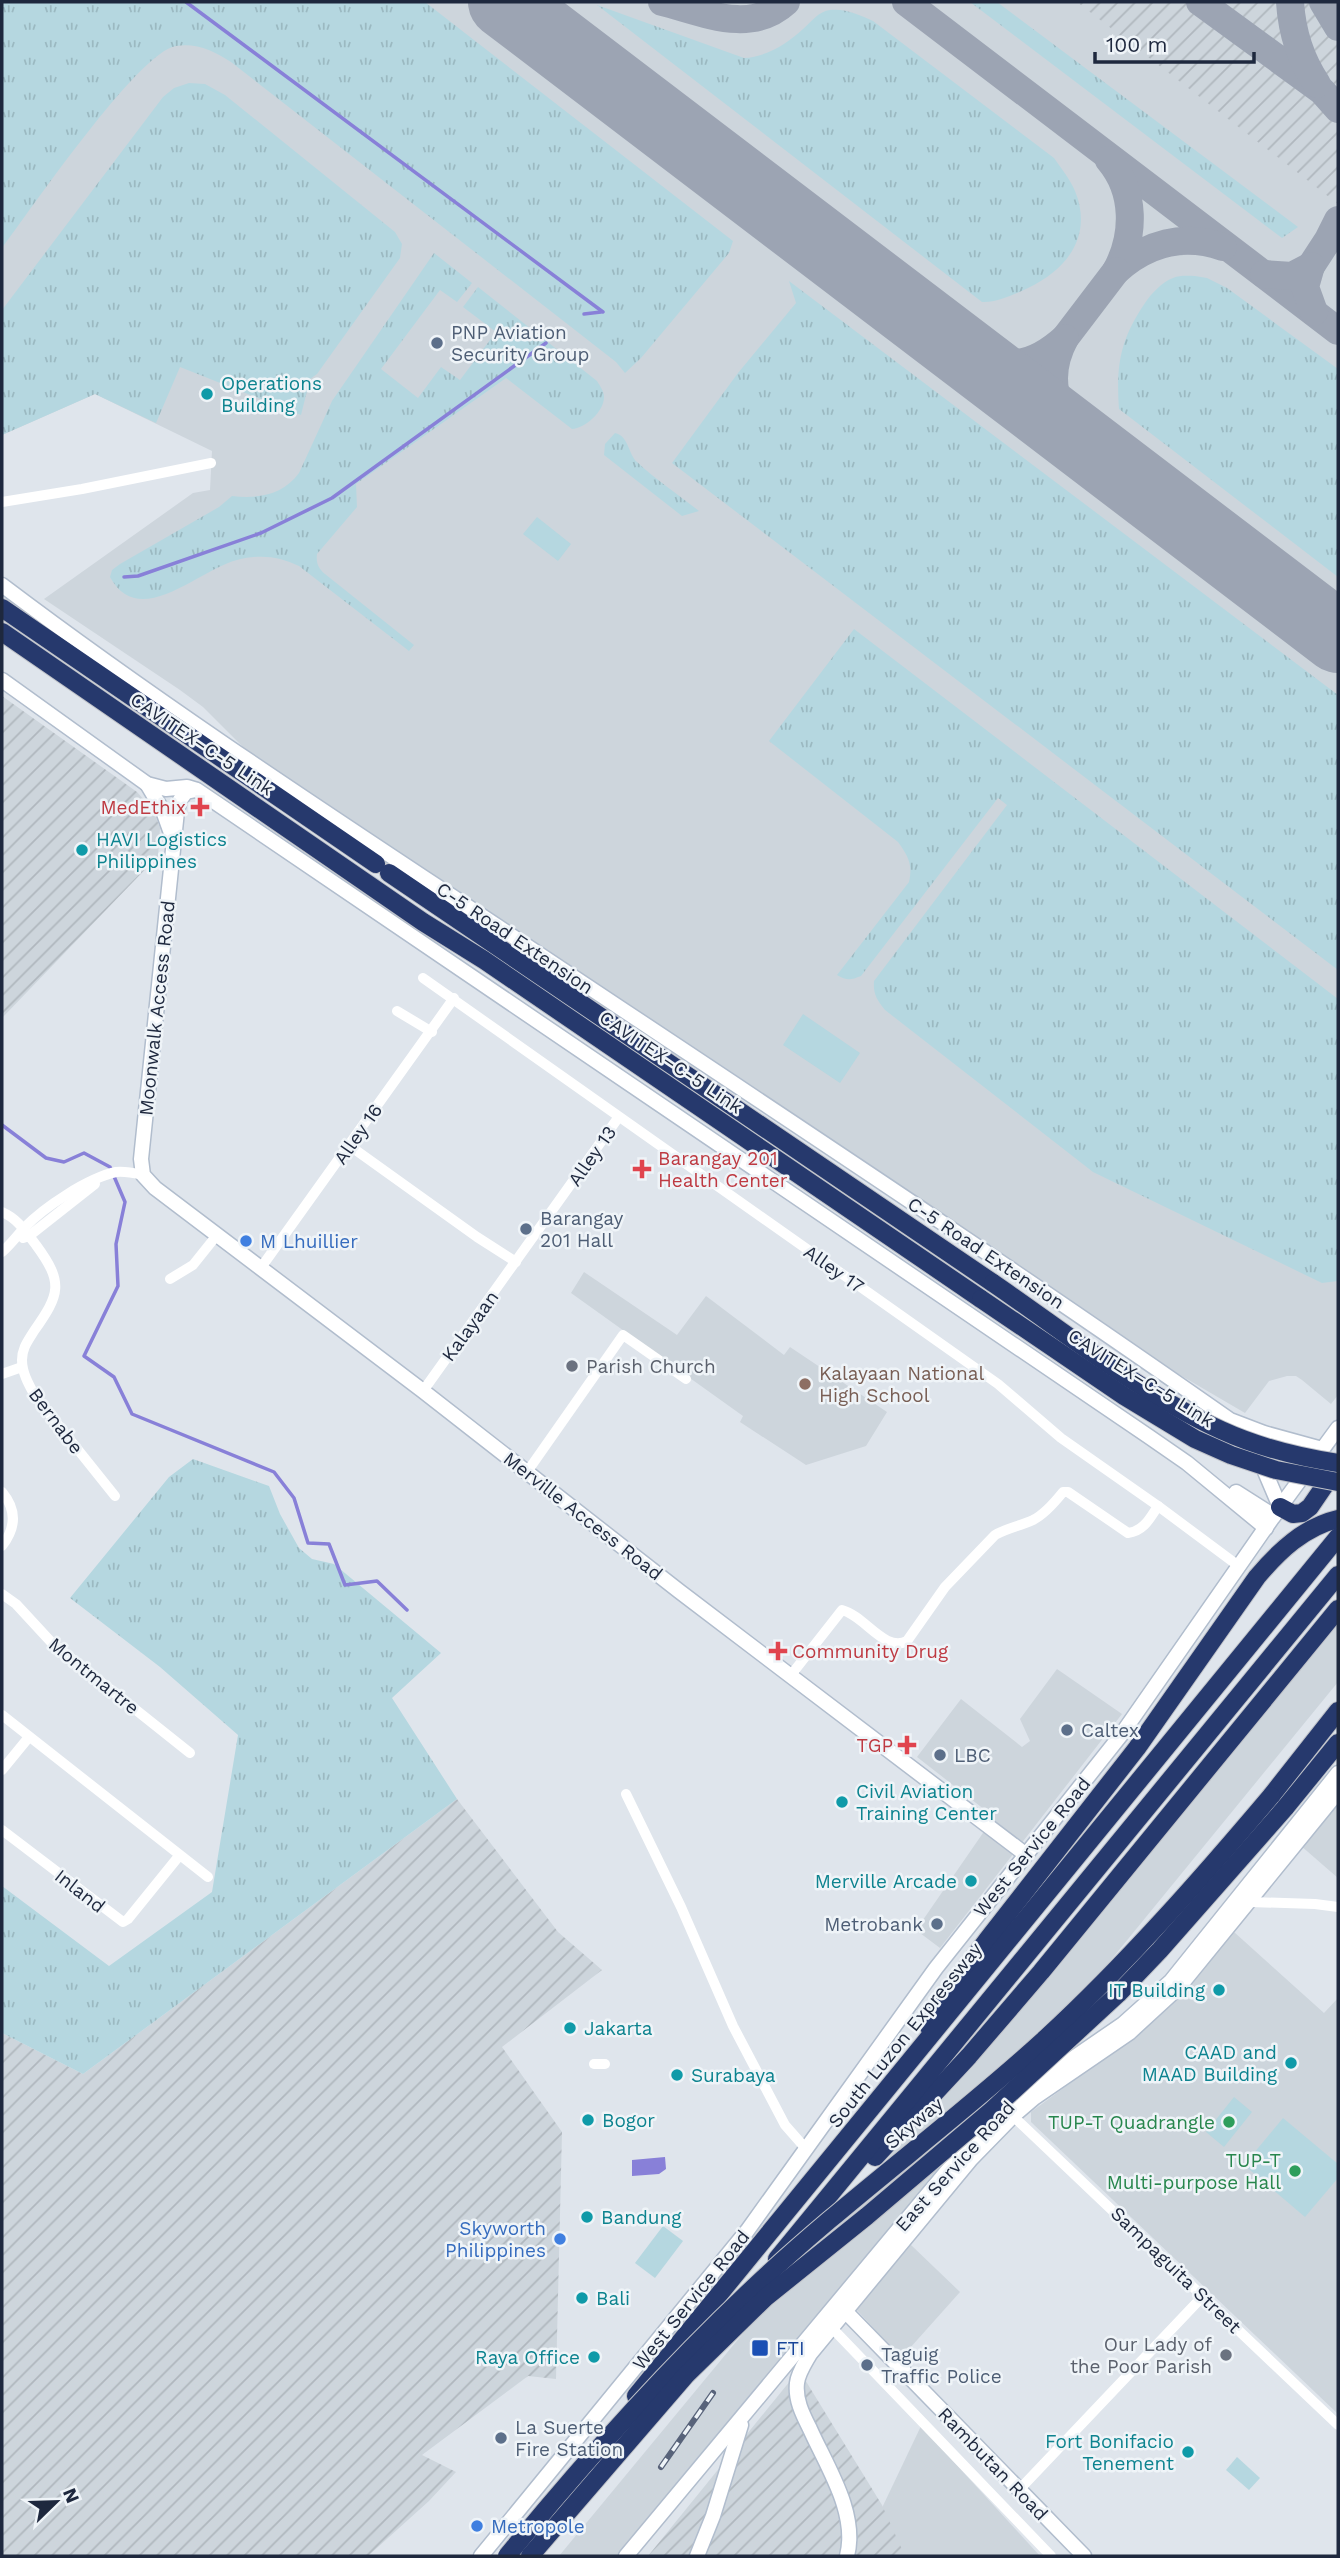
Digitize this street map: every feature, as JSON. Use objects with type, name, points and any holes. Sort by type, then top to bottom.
[{"type":"highway","name":"CAVITEX–C-5 Link","points":[[2,608],[1138,1383],[1199,1419],[1259,1445],[1338,1465]]},
{"type":"highway","name":"CAVITEX–C-5 Link","points":[[2,632],[423,922],[484,960],[1124,1396],[1195,1439],[1224,1452],[1276,1470],[1338,1482]]},
{"type":"highway","points":[[1273,1517],[1306,1510],[1338,1465]]},
{"type":"highway","points":[[923,2047],[929,2025],[941,2002],[1137,1748],[1246,1592],[1274,1557],[1303,1534],[1338,1519]]},
{"type":"highway","name":"South Luzon Expressway","points":[[502,2556],[713,2304],[1338,1537]]},
{"type":"highway","points":[[531,2556],[1338,1574]]},
{"type":"highway","points":[[744,2300],[969,2056],[1338,1609]]},
{"type":"highway","name":"Skyway","points":[[507,2556],[562,2489],[675,2364],[755,2287],[1046,2037],[1185,1897],[1338,1712]]},
{"type":"highway","name":"Skyway","points":[[531,2556],[685,2375],[765,2298],[867,2216],[992,2109],[1118,1994],[1285,1808],[1338,1743]]},
{"type":"main road","name":"C-5 Road Extension","points":[[2,585],[60,629],[287,787],[833,1150],[1230,1420],[1264,1433],[1322,1449]]},
{"type":"main road","points":[[2,680],[147,784],[166,789],[187,787],[197,790],[1187,1463],[1273,1517]]},
{"type":"main road","name":"Moonwalk Access Road","points":[[147,784],[163,811],[174,841]]},
{"type":"main road","name":"Moonwalk Access Road","points":[[143,1175],[141,1159],[174,841],[180,800],[186,792],[197,790]]},
{"type":"main road","name":"Merville Access Road","points":[[143,1175],[155,1188],[424,1391],[678,1591],[1025,1854]]},
{"type":"main road","points":[[1230,1420],[1248,1441],[1260,1461],[1269,1483],[1273,1517]]},
{"type":"main road","name":"West Service Road","points":[[481,2556],[740,2241],[936,1968],[1121,1735],[1338,1428]]},
{"type":"main road","points":[[1187,1463],[1273,1517]]},
{"type":"main road","points":[[1233,1490],[1253,1491],[1269,1483]]},
{"type":"main road","name":"East Service Road","points":[[626,2556],[971,2143],[1021,2094],[1123,2024],[1171,1980],[1338,1773]]},
{"type":"main road","name":"East Service Road","points":[[847,2556],[850,2536],[846,2512],[802,2414],[797,2394],[799,2376],[806,2361],[971,2159],[1034,2098],[1129,2033],[1156,2011],[1250,1902],[1338,1793]]},
{"type":"main road","name":"Rambutan Road","points":[[845,2311],[1084,2556]]},
{"type":"main road","points":[[699,2551],[744,2414]]},
{"type":"street","points":[[2,502],[211,463]]},
{"type":"street","name":"Alley 17","points":[[423,978],[998,1384],[1061,1438],[1240,1567]]},
{"type":"street","name":"Alley 16","points":[[260,1269],[454,998]]},
{"type":"street","points":[[397,1011],[432,1031]]},
{"type":"street","name":"Alley 13","points":[[516,1262],[618,1118]]},
{"type":"street","points":[[350,1146],[516,1262]]},
{"type":"street","points":[[2,1252],[73,1189],[120,1172],[143,1175]]},
{"type":"street","name":"Bernabe","points":[[2,1212],[19,1222],[48,1262],[56,1281],[55,1299],[24,1345],[22,1367],[35,1396],[115,1496]]},
{"type":"street","points":[[170,1279],[193,1265],[217,1235]]},
{"type":"street","name":"Kalayaan","points":[[424,1391],[516,1262]]},
{"type":"street","points":[[527,1472],[625,1335],[685,1379]]},
{"type":"street","points":[[2,1374],[22,1367]]},
{"type":"street","points":[[2,1492],[13,1510],[14,1521],[11,1534],[2,1546]]},
{"type":"street","points":[[791,1675],[842,1610],[864,1622],[891,1645],[900,1645],[907,1641],[945,1587],[995,1535],[1034,1520],[1054,1504],[1063,1492],[1068,1492],[1128,1533],[1137,1532],[1144,1526],[1158,1506]]},
{"type":"street","name":"Montmartre","points":[[2,1594],[69,1658],[190,1753]]},
{"type":"street","points":[[2,1715],[208,1877]]},
{"type":"street","points":[[2,1770],[29,1737]]},
{"type":"street","points":[[626,1794],[681,1907],[733,2026],[785,2125],[807,2150]]},
{"type":"street","name":"Inland","points":[[2,1830],[122,1923],[179,1856]]},
{"type":"street","points":[[1250,1902],[1338,1907]]},
{"type":"street","points":[[594,2064],[605,2064]]},
{"type":"street","name":"Sampaguita Street","points":[[1013,2116],[1338,2425]]},
{"type":"street","points":[[1018,2491],[1203,2296]]},
{"type":"street","name":"Rambutan Road","points":[[832,2328],[1052,2556]]},
{"type":"shaded area","points":[[2,2],[1338,2],[1338,1395],[1331,1404],[1296,1376],[1287,1376],[1269,1381],[1245,1413],[1156,1361],[256,760],[203,707],[44,599],[193,493],[210,490],[212,451],[95,394],[2,435]]},
{"type":"shaded area","points":[[1077,2],[1338,2],[1338,204]]},
{"type":"shaded area","points":[[2,696],[137,792],[153,810],[160,828],[158,856],[2,1018]]},
{"type":"shaded area","points":[[584,1272],[677,1335],[706,1296],[784,1355],[790,1347],[887,1412],[866,1446],[806,1465],[740,1422],[743,1416],[571,1293]]},
{"type":"shaded area","points":[[1338,1614],[1338,1682],[856,2272],[618,2556],[559,2556]]},
{"type":"shaded area","points":[[1057,1669],[1122,1714],[940,1948],[916,1930],[994,1817],[917,1757],[961,1699],[1022,1747],[1030,1741],[1020,1719]]},
{"type":"shaded area","points":[[457,1799],[558,1932],[602,1970],[502,2047],[562,2132],[556,2379],[528,2376],[422,2455],[456,2472],[429,2501],[368,2556],[2,2556],[2,2033],[83,2074]]},
{"type":"shaded area","points":[[1338,1800],[1338,1878],[1300,1845]]},
{"type":"shaded area","points":[[1234,1932],[1324,2013],[1338,1998],[1338,2414],[1031,2122],[1031,2112],[1153,2022],[1178,1998]]},
{"type":"shaded area","points":[[665,2157],[666,2169],[659,2174],[632,2176],[632,2160]]},
{"type":"shaded area","points":[[911,2245],[960,2292],[901,2358],[856,2309]]},
{"type":"shaded area","points":[[799,2370],[882,2505],[905,2556],[648,2556]]},
{"type":"shaded area","points":[[921,2426],[1040,2556],[863,2556],[870,2533]]},
{"type":"green space","points":[[2,2],[425,2],[733,241],[729,253],[641,358],[625,373],[616,362],[231,62],[205,49],[184,45],[159,55],[137,75],[85,135],[2,248]]},
{"type":"green space","points":[[970,2],[997,2],[1298,227],[1282,238]]},
{"type":"green space","points":[[597,5],[744,58],[776,49],[822,12],[847,11],[873,21],[1054,158],[1073,187],[1080,207],[1079,236],[1073,249],[1055,271],[1042,280],[1006,298],[982,302]]},
{"type":"green space","points":[[189,83],[205,84],[225,95],[395,232],[402,244],[400,258],[317,374],[310,379],[301,415],[180,367],[156,423],[95,394],[2,435],[2,310],[163,97],[174,88]]},
{"type":"green space","points":[[434,253],[472,283],[457,302],[440,290],[381,369],[418,398],[441,367],[460,380],[496,332],[463,307],[478,287],[597,381],[604,397],[601,408],[593,418],[572,429],[506,378],[356,484],[357,507],[317,554],[318,565],[325,574],[414,645],[409,651],[299,566],[276,558],[253,557],[237,560],[170,593],[153,598],[137,599],[122,592],[110,577],[112,570],[120,564],[219,507],[232,496],[269,494],[293,480],[299,473],[332,401]]},
{"type":"green space","points":[[1178,276],[1207,278],[1227,288],[1338,369],[1338,577],[1119,409],[1119,366],[1125,341],[1137,316],[1150,296],[1165,282]]},
{"type":"green space","points":[[789,281],[1338,695],[1338,970],[672,463],[738,373],[796,303]]},
{"type":"green space","points":[[615,433],[626,441],[637,462],[699,511],[682,516],[604,455],[605,444]]},
{"type":"green space","points":[[537,517],[571,544],[558,561],[523,534]]},
{"type":"green space","points":[[854,629],[1338,999],[1338,1281],[1322,1283],[1093,1172],[885,1010],[880,1003],[875,993],[874,981],[1007,805],[998,798],[861,976],[849,979],[837,975],[909,882],[909,860],[898,842],[769,741]]},
{"type":"green space","points":[[803,1014],[860,1053],[840,1083],[783,1045]]},
{"type":"green space","points":[[193,1459],[269,1486],[280,1514],[299,1548],[312,1559],[334,1564],[441,1653],[392,1698],[457,1799],[83,2074],[2,2033],[2,1886],[109,1966],[212,1892],[238,1735],[160,1667],[70,1598],[169,1477]]},
{"type":"green space","name":"TUP-T Quadrangle","points":[[1234,2097],[1252,2112],[1224,2147],[1206,2132]]},
{"type":"green space","name":"TUP-T Multi-purpose Hall","points":[[1283,2118],[1338,2164],[1338,2178],[1305,2217],[1244,2165]]},
{"type":"green space","points":[[663,2226],[683,2241],[655,2278],[635,2263]]},
{"type":"green space","points":[[1237,2457],[1260,2478],[1249,2490],[1226,2470]]},
{"type":"waterway","points":[[186,2],[603,312]]},
{"type":"waterway","points":[[584,314],[601,312]]},
{"type":"waterway","points":[[124,577],[138,576],[261,533],[332,498],[546,343]]},
{"type":"waterway","points":[[2,1125],[46,1158],[64,1162],[84,1153],[110,1167],[125,1202],[116,1244],[118,1286],[84,1356],[114,1377],[132,1414],[274,1472],[294,1498],[308,1543],[329,1544],[345,1585],[377,1581],[407,1610]]},
{"type":"taxiway","points":[[662,2],[710,15],[742,19],[772,12],[786,2]]},
{"type":"taxiway","points":[[906,2],[1338,331]]},
{"type":"taxiway","points":[[1200,2],[1322,91],[1338,109]]},
{"type":"taxiway","points":[[1290,2],[1298,45],[1317,84]]},
{"type":"taxiway","points":[[1323,2],[1338,27]]},
{"type":"taxiway","points":[[1109,160],[1124,186],[1130,214],[1127,243],[1116,271],[1140,253],[1166,243],[1194,241],[1223,247]]},
{"type":"taxiway","points":[[1311,266],[1338,220]]},
{"type":"taxiway","points":[[1264,274],[1292,276],[1311,266],[1305,287],[1314,312]]},
{"type":"taxiway","points":[[1065,338],[1116,271]]},
{"type":"taxiway","points":[[960,350],[990,360],[1015,363],[1038,357],[1065,338],[1055,366],[1055,392],[1065,417],[1081,442]]},
{"type":"runway","points":[[504,2],[1338,637]]},
{"type":"railway","points":[[661,2467],[713,2393]]},
{"type":"place","name":"PNP Aviation Security Group","points":[[437,343]]},
{"type":"place","name":"Operations Building","points":[[207,394]]},
{"type":"place","name":"MedEthix","points":[[200,807]]},
{"type":"place","name":"HAVI Logistics Philippines","points":[[82,850]]},
{"type":"place","name":"Barangay 201 Health Center","points":[[642,1169]]},
{"type":"place","name":"Barangay 201 Hall","points":[[526,1229]]},
{"type":"place","name":"M Lhuillier","points":[[246,1241]]},
{"type":"place","name":"Parish Church","points":[[572,1366]]},
{"type":"place","name":"Kalayaan National High School","points":[[805,1384]]},
{"type":"place","name":"Community Drug","points":[[778,1651]]},
{"type":"place","name":"Caltex","points":[[1067,1730]]},
{"type":"place","name":"TGP","points":[[907,1745]]},
{"type":"place","name":"LBC","points":[[940,1755]]},
{"type":"place","name":"Civil Aviation Training Center","points":[[842,1802]]},
{"type":"place","name":"Merville Arcade","points":[[971,1881]]},
{"type":"place","name":"Metrobank","points":[[937,1924]]},
{"type":"place","name":"IT Building","points":[[1219,1990]]},
{"type":"place","name":"Jakarta","points":[[570,2028]]},
{"type":"place","name":"CAAD and MAAD Building","points":[[1291,2063]]},
{"type":"place","name":"Surabaya","points":[[677,2075]]},
{"type":"place","name":"Bogor","points":[[588,2120]]},
{"type":"place","name":"TUP-T Quadrangle","points":[[1229,2122]]},
{"type":"place","name":"TUP-T Multi-purpose Hall","points":[[1295,2171]]},
{"type":"place","name":"Bandung","points":[[587,2217]]},
{"type":"place","name":"Skyworth Philippines","points":[[560,2239]]},
{"type":"place","name":"Bali","points":[[582,2298]]},
{"type":"place","name":"FTI","points":[[760,2348]]},
{"type":"place","name":"Our Lady of the Poor Parish","points":[[1226,2355]]},
{"type":"place","name":"Raya Office","points":[[594,2357]]},
{"type":"place","name":"Taguig Traffic Police","points":[[867,2365]]},
{"type":"place","name":"La Suerte Fire Station","points":[[501,2438]]},
{"type":"place","name":"Fort Bonifacio Tenement","points":[[1188,2452]]},
{"type":"place","name":"Metropole","points":[[477,2526]]}]
